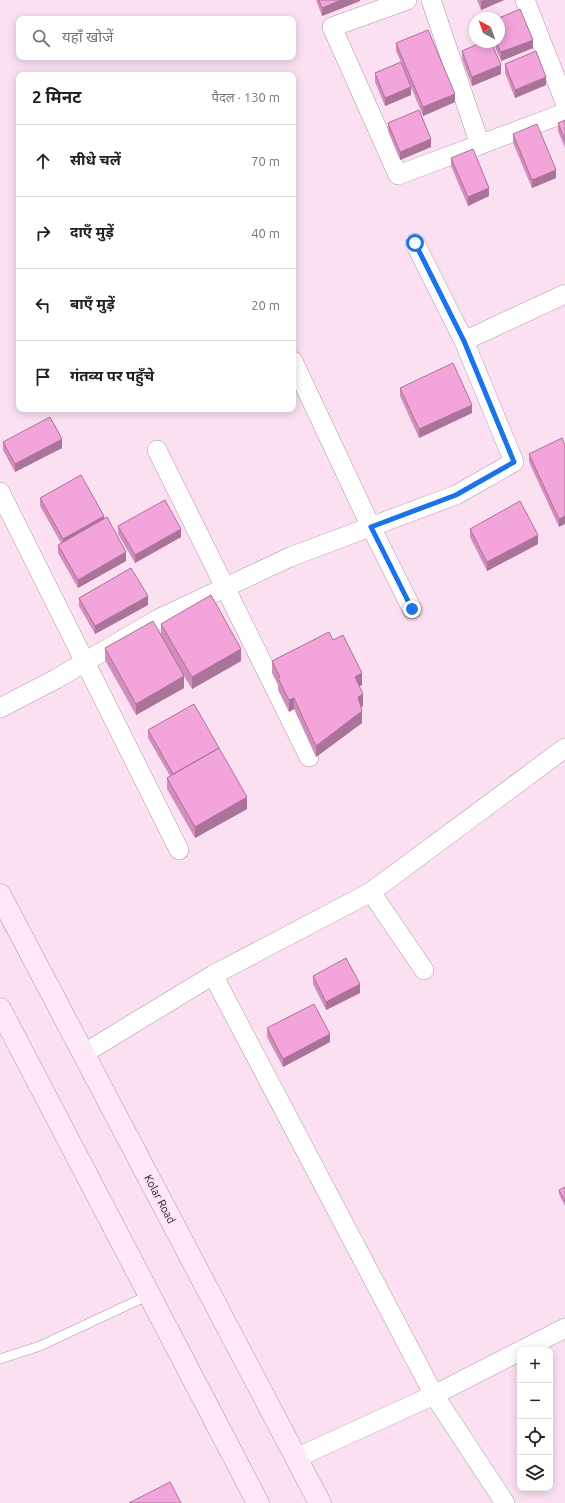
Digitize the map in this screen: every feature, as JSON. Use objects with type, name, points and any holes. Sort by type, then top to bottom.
[{"type":"main road","name":"Kolar Road","points":[[0,895],[320,1503]]},
{"type":"main road","points":[[0,1010],[258,1503]]},
{"type":"street","points":[[407,0],[332,27],[398,175],[565,112]]},
{"type":"street","points":[[431,0],[480,145]]},
{"type":"street","points":[[525,0],[565,102]]},
{"type":"street","points":[[0,708],[56,679],[158,619],[290,557],[456,495],[514,462],[464,341],[415,243]]},
{"type":"street","points":[[464,341],[565,294]]},
{"type":"street","points":[[296,367],[371,527],[412,609]]},
{"type":"street","points":[[157,450],[309,757]]},
{"type":"street","points":[[0,492],[179,850]]},
{"type":"street","points":[[83,1054],[213,975],[370,892],[565,749]]},
{"type":"street","points":[[370,892],[424,970]]},
{"type":"street","points":[[213,975],[434,1395],[505,1503]]},
{"type":"street","points":[[529,1347],[565,1328]]},
{"type":"street","points":[[296,1458],[434,1395],[517,1353]]},
{"type":"lane","points":[[0,1359],[40,1346],[149,1295]]},
{"type":"building","points":[[319,0],[341,0],[322,8]]},
{"type":"building","points":[[520,9],[533,40],[501,52],[499,48],[505,48],[505,15]]},
{"type":"building","points":[[428,30],[455,94],[423,107],[396,43]]},
{"type":"building","points":[[469,48],[494,48],[501,65],[472,77],[462,51]]},
{"type":"building","points":[[536,51],[546,77],[515,90],[505,64]]},
{"type":"building","points":[[401,62],[411,87],[385,98],[375,73]]},
{"type":"building","points":[[419,110],[431,139],[400,152],[388,123]]},
{"type":"building","points":[[565,120],[565,140],[558,123]]},
{"type":"building","points":[[537,124],[556,170],[532,180],[513,134]]},
{"type":"building","points":[[473,149],[489,188],[468,197],[451,158]]},
{"type":"building","points":[[453,363],[472,405],[419,429],[400,388]]},
{"type":"building","points":[[50,417],[62,439],[15,464],[3,442]]},
{"type":"building","points":[[562,438],[565,445],[565,516],[559,519],[529,454]]},
{"type":"building","points":[[81,475],[104,516],[63,539],[40,498]]},
{"type":"building","points":[[165,500],[181,529],[135,555],[118,526]]},
{"type":"building","points":[[520,501],[538,535],[487,562],[470,529]]},
{"type":"building","points":[[107,517],[126,552],[78,580],[58,545]]},
{"type":"building","points":[[131,568],[148,596],[95,626],[79,598]]},
{"type":"building","points":[[211,595],[241,649],[192,677],[161,624]]},
{"type":"building","points":[[153,621],[184,676],[136,704],[105,648]]},
{"type":"building","points":[[329,632],[333,640],[343,635],[362,673],[355,677],[363,694],[358,697],[362,711],[316,746],[294,698],[289,700],[278,678],[280,677],[272,661]]},
{"type":"building","points":[[194,704],[219,748],[173,774],[148,730]]},
{"type":"building","points":[[219,748],[247,797],[195,827],[167,778]]},
{"type":"building","points":[[346,958],[360,984],[326,1002],[313,976]]},
{"type":"building","points":[[314,1004],[330,1034],[283,1059],[267,1028]]},
{"type":"building","points":[[565,1187],[565,1201],[559,1190]]},
{"type":"building","points":[[170,1482],[181,1503],[129,1503]]},
{"type":"route","points":[[412,609],[371,527],[456,495],[514,462],[464,341],[415,243]]}]
